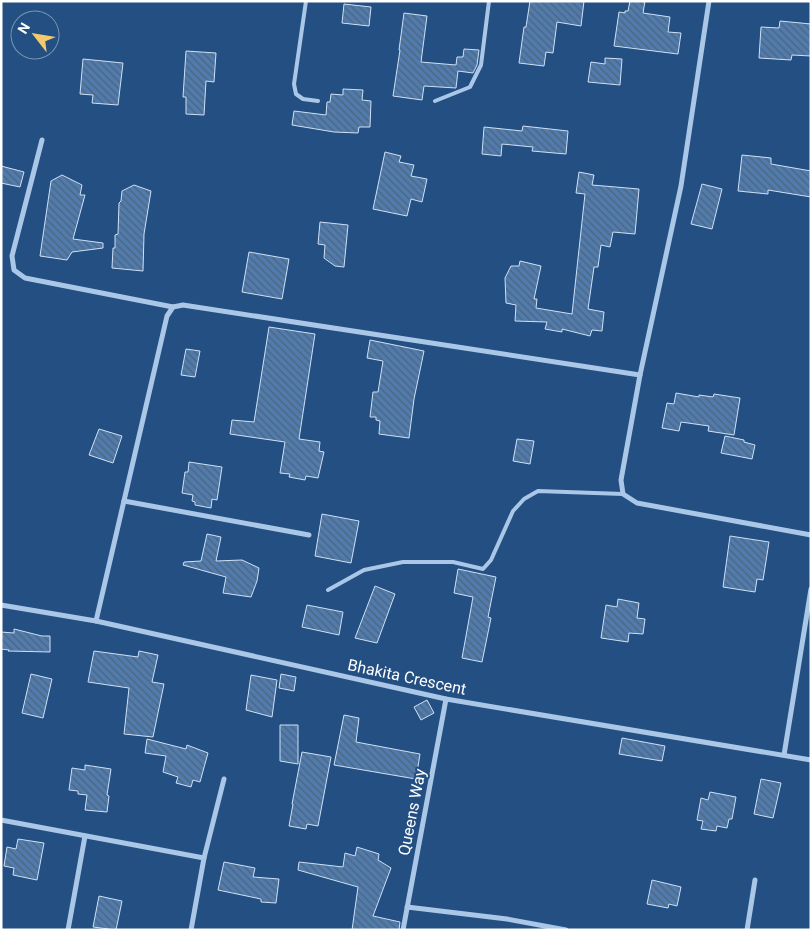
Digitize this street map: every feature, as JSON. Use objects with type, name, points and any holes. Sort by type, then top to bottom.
[{"type":"street","points":[[710,1],[681,186],[640,375],[621,480],[624,494],[637,503],[811,535]]},
{"type":"street","points":[[42,140],[12,256],[14,270],[26,278],[173,307],[182,304],[640,375]]},
{"type":"street","points":[[96,621],[167,316],[173,307]]},
{"type":"street","points":[[124,501],[309,535]]},
{"type":"street","points":[[784,755],[811,589]]},
{"type":"street","name":"Bhakita Crescent","points":[[1,605],[96,621],[446,699],[811,760]]},
{"type":"street","name":"Queens Way","points":[[403,930],[446,699]]},
{"type":"street","points":[[192,930],[204,858],[224,778]]},
{"type":"street","points":[[1,820],[204,858]]},
{"type":"street","points":[[68,930],[85,836]]},
{"type":"street","points":[[747,930],[754,880]]},
{"type":"street","points":[[407,907],[507,919],[566,930]]},
{"type":"lane","points":[[306,1],[294,84],[296,94],[303,99],[318,101]]},
{"type":"lane","points":[[435,101],[470,87],[481,65],[489,1]]},
{"type":"lane","points":[[328,590],[364,570],[403,562],[452,562],[483,569],[491,560],[513,510],[524,499],[538,491],[624,494]]},
{"type":"building","points":[[530,1],[584,1],[581,26],[557,22],[553,53],[546,52],[544,66],[519,63]]},
{"type":"building","points":[[630,1],[645,1],[643,13],[670,17],[668,32],[681,33],[678,54],[614,46],[619,12],[625,13],[625,11],[628,11]]},
{"type":"building","points":[[344,4],[371,7],[369,26],[342,23]]},
{"type":"building","points":[[404,13],[427,16],[421,62],[456,65],[457,57],[463,57],[464,49],[479,50],[477,65],[473,73],[458,71],[456,88],[424,86],[422,100],[393,96]]},
{"type":"building","points":[[780,21],[811,24],[811,56],[792,55],[791,60],[759,58],[761,27],[779,28]]},
{"type":"building","points":[[186,51],[216,53],[214,82],[206,81],[204,115],[186,114],[186,97],[183,97]]},
{"type":"building","points":[[605,58],[622,59],[620,85],[588,82],[591,62],[605,64]]},
{"type":"building","points":[[83,59],[123,63],[118,105],[92,103],[93,95],[80,94]]},
{"type":"building","points":[[343,89],[363,90],[362,100],[371,101],[370,127],[359,127],[358,133],[334,132],[292,125],[294,111],[326,115],[327,102],[330,102],[331,94],[343,95]]},
{"type":"building","points":[[523,126],[568,131],[566,154],[532,151],[533,147],[502,144],[501,156],[482,154],[484,127],[522,131]]},
{"type":"building","points":[[385,152],[401,156],[399,162],[414,165],[411,176],[427,179],[422,202],[411,199],[407,216],[373,209]]},
{"type":"building","points":[[742,155],[771,158],[771,164],[811,171],[811,197],[768,190],[768,194],[738,191]]},
{"type":"building","points":[[1,166],[24,172],[20,187],[1,183]]},
{"type":"building","points":[[579,172],[594,175],[592,185],[639,189],[635,234],[613,232],[610,247],[601,245],[598,267],[594,267],[588,309],[604,312],[602,331],[592,330],[590,336],[562,329],[562,332],[545,329],[547,322],[515,321],[516,305],[506,303],[505,278],[511,266],[519,266],[520,261],[541,266],[534,299],[537,299],[536,308],[572,314],[585,194],[576,193]]},
{"type":"building","points":[[62,175],[82,185],[80,195],[85,195],[73,239],[103,243],[103,248],[72,252],[67,260],[40,256],[51,181]]},
{"type":"building","points":[[702,184],[722,189],[712,229],[691,224]]},
{"type":"building","points":[[134,185],[151,191],[144,234],[143,271],[112,268],[113,248],[115,248],[115,235],[118,234],[119,203],[122,191]]},
{"type":"building","points":[[320,222],[348,225],[344,267],[335,266],[324,258],[325,245],[318,244]]},
{"type":"building","points":[[249,252],[289,259],[282,299],[242,292]]},
{"type":"building","points":[[269,327],[315,334],[299,439],[320,442],[319,451],[324,452],[318,478],[306,476],[305,480],[289,477],[290,474],[280,473],[285,442],[230,434],[232,420],[254,422]]},
{"type":"building","points":[[370,340],[424,351],[414,399],[409,438],[379,434],[380,421],[376,420],[376,417],[370,417],[373,392],[378,392],[383,361],[367,358]]},
{"type":"building","points":[[186,349],[200,351],[195,377],[181,375]]},
{"type":"building","points":[[676,393],[699,397],[699,395],[713,397],[714,394],[740,398],[734,435],[708,431],[709,426],[681,422],[679,431],[662,428],[667,403],[674,404]]},
{"type":"building","points":[[99,429],[122,436],[113,463],[89,455]]},
{"type":"building","points":[[725,436],[744,440],[744,442],[755,445],[752,459],[721,453]]},
{"type":"building","points":[[517,439],[534,441],[530,464],[513,461]]},
{"type":"building","points":[[189,462],[222,467],[217,500],[212,499],[211,508],[195,505],[195,502],[192,501],[193,495],[182,493],[185,472],[188,472]]},
{"type":"building","points":[[322,514],[359,521],[351,563],[315,556]]},
{"type":"building","points":[[207,534],[221,537],[216,561],[242,560],[259,568],[257,581],[251,597],[223,593],[226,577],[183,565],[184,562],[201,561]]},
{"type":"building","points":[[730,536],[769,542],[763,580],[757,579],[755,592],[723,587]]},
{"type":"building","points":[[458,569],[496,577],[488,617],[491,618],[482,662],[462,658],[473,597],[454,593]]},
{"type":"building","points":[[375,586],[395,594],[377,643],[355,638]]},
{"type":"building","points":[[618,599],[639,603],[637,618],[645,619],[643,634],[629,633],[628,642],[601,638],[606,605],[617,607]]},
{"type":"building","points":[[307,605],[343,612],[339,635],[302,627]]},
{"type":"building","points":[[14,629],[42,636],[50,636],[50,652],[8,651],[1,649],[1,632],[14,633]]},
{"type":"building","points":[[94,651],[138,657],[139,651],[158,655],[152,682],[164,684],[153,737],[124,734],[129,688],[88,682]]},
{"type":"building","points":[[31,674],[52,679],[43,718],[22,713]]},
{"type":"building","points":[[281,674],[296,677],[294,691],[279,688]]},
{"type":"building","points":[[251,675],[277,680],[272,717],[246,710]]},
{"type":"building","points":[[427,700],[434,713],[421,720],[414,707]]},
{"type":"building","points":[[344,715],[359,718],[356,742],[420,754],[416,779],[334,765]]},
{"type":"building","points":[[280,725],[298,725],[298,764],[280,761]]},
{"type":"building","points":[[622,738],[665,746],[662,761],[619,754]]},
{"type":"building","points":[[147,739],[186,749],[187,745],[208,753],[200,782],[193,780],[191,787],[176,783],[178,777],[163,772],[166,756],[145,753]]},
{"type":"building","points":[[302,752],[331,757],[318,826],[307,824],[306,829],[289,826]]},
{"type":"building","points":[[85,765],[111,769],[107,795],[109,796],[107,812],[85,810],[87,795],[69,790],[72,768],[85,770]]},
{"type":"building","points":[[761,779],[781,783],[773,818],[754,814]]},
{"type":"building","points":[[710,792],[736,797],[732,819],[729,819],[727,828],[717,826],[716,831],[701,829],[703,821],[697,820],[701,798],[708,800]]},
{"type":"building","points":[[18,839],[44,843],[37,880],[13,875],[14,868],[4,866],[7,847],[16,849]]},
{"type":"building","points":[[357,847],[379,854],[378,860],[391,868],[373,916],[400,922],[399,930],[352,930],[358,887],[298,870],[299,862],[343,867],[345,853],[355,856]]},
{"type":"building","points":[[224,862],[255,868],[253,877],[279,879],[276,903],[261,902],[261,899],[218,890]]},
{"type":"building","points":[[652,880],[681,887],[677,906],[669,904],[668,908],[647,904]]},
{"type":"building","points":[[99,896],[122,901],[116,930],[93,927]]}]
